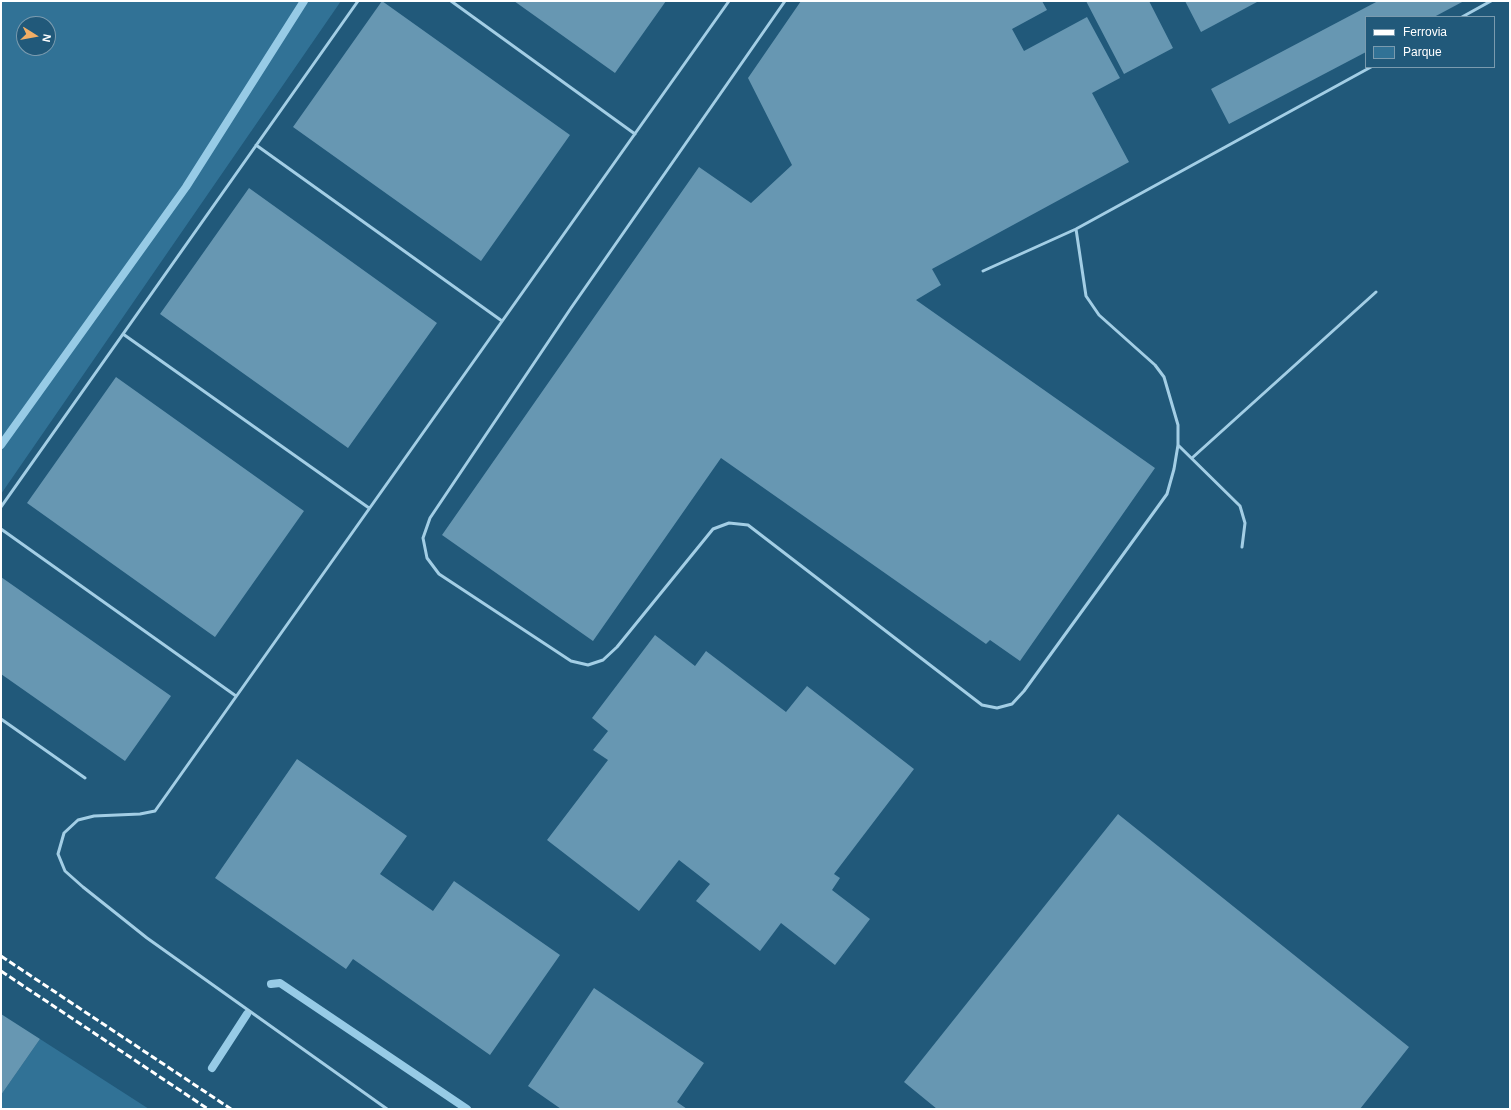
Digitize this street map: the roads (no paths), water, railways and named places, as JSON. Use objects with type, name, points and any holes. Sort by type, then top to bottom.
[{"type":"lane","points":[[1,507],[358,1]]},
{"type":"lane","points":[[451,1],[635,134]]},
{"type":"lane","points":[[387,1109],[147,938],[83,887],[65,871],[58,854],[64,833],[78,820],[94,816],[140,814],[155,811],[729,1]]},
{"type":"lane","points":[[785,1],[571,308],[430,518],[423,538],[427,558],[439,574],[571,661],[588,665],[603,660],[617,647],[713,529],[730,523],[748,525],[982,705],[997,708],[1012,704],[1024,691],[1167,494],[1174,469],[1178,444],[1178,425],[1164,377],[1155,365],[1099,315],[1086,296],[1076,229]]},
{"type":"lane","points":[[1464,16],[1491,1]]},
{"type":"lane","points":[[983,271],[1076,229],[1369,68]]},
{"type":"lane","points":[[256,145],[502,321]]},
{"type":"lane","points":[[1192,458],[1376,292]]},
{"type":"lane","points":[[123,334],[369,508]]},
{"type":"lane","points":[[1178,444],[1240,506],[1244,523],[1242,547]]},
{"type":"lane","points":[[1,529],[236,696]]},
{"type":"lane","points":[[1,719],[85,778]]},
{"type":"waterway","points":[[1,445],[186,187],[304,1]]},
{"type":"waterway","points":[[271,984],[280,983],[467,1109]]},
{"type":"waterway","points":[[212,1068],[247,1014]]},
{"type":"railway","points":[[1,956],[231,1109]]},
{"type":"railway","points":[[1,971],[208,1109]]}]
